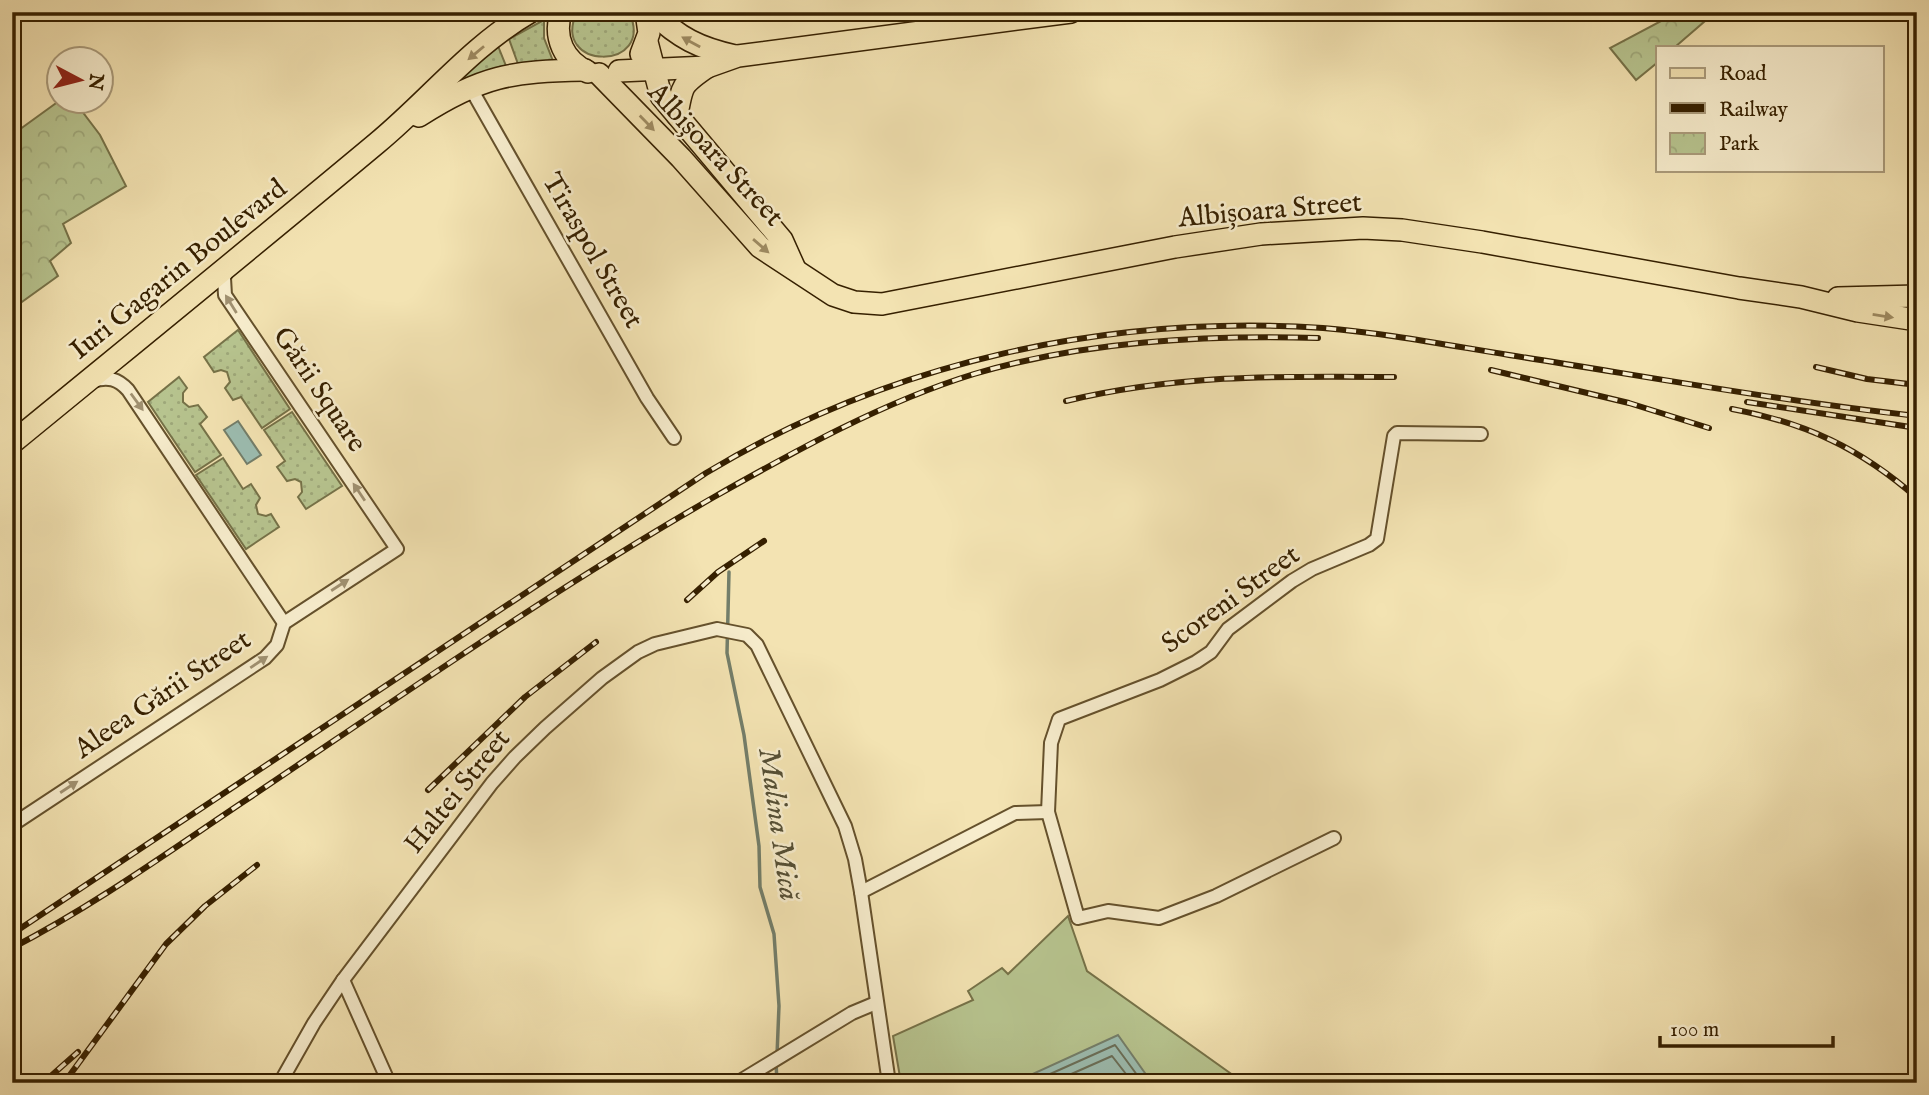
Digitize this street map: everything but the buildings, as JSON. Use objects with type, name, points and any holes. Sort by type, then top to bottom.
[{"type":"main road","name":"Iuri Gagarin Boulevard","points":[[12,443],[381,140],[443,80],[498,34],[530,12]]},
{"type":"main road","name":"Albișoara Street","points":[[561,12],[558,32],[562,48],[573,62],[601,72],[760,247],[833,295],[854,302],[882,304],[1175,247],[1261,234],[1363,228],[1455,237],[1801,297],[1858,312],[1917,320]]},
{"type":"main road","name":"Albișoara Street","points":[[646,12],[649,24],[647,42],[661,96],[782,240],[795,269]]},
{"type":"main road","points":[[652,12],[693,44],[737,57]]},
{"type":"main road","points":[[677,115],[681,89],[687,81],[707,67],[737,57],[1071,12]]},
{"type":"main road","points":[[601,72],[638,58],[647,42]]},
{"type":"main road","name":"Iuri Gagarin Boulevard","points":[[381,140],[439,103],[470,88],[514,74],[707,67]]},
{"type":"main road","name":"Albișoara Street","points":[[1801,297],[1917,296]]},
{"type":"street","name":"Tiraspol Street","points":[[470,88],[647,398],[674,438]]},
{"type":"street","name":"Gării Square","points":[[239,257],[227,270],[224,278],[225,295],[397,548]]},
{"type":"street","points":[[80,387],[105,378],[114,379],[128,390],[284,623]]},
{"type":"street","name":"Scoreni Street","points":[[1048,812],[1051,743],[1059,719],[1160,680],[1196,662],[1211,652],[1228,629],[1292,582],[1312,569],[1377,539],[1394,436],[1397,433],[1481,434]]},
{"type":"street","name":"Aleea Gării Street","points":[[12,825],[265,658],[277,645],[284,623],[397,548]]},
{"type":"street","name":"Haltei Street","points":[[280,1083],[314,1023],[343,980],[492,783],[545,728],[602,678],[638,652],[655,644],[705,630],[723,629],[743,634],[757,645],[845,826],[861,892]]},
{"type":"street","points":[[889,1083],[861,892],[1015,813],[1048,812],[1078,918],[1108,911],[1159,918],[1216,896],[1334,838]]},
{"type":"street","points":[[343,980],[389,1083]]},
{"type":"street","points":[[737,1083],[852,1013],[876,1003]]},
{"type":"green space","points":[[577,12],[629,12],[634,32],[629,46],[617,54],[603,57],[589,54],[577,45],[572,31]]},
{"type":"green space","points":[[1678,12],[1710,12],[1712,15],[1676,46],[1656,46],[1656,64],[1636,80],[1610,48]]},
{"type":"green space","points":[[542,21],[544,38],[553,61],[518,64],[509,39]]},
{"type":"green space","points":[[498,46],[506,66],[458,83],[455,80]]},
{"type":"green space","points":[[46,110],[46,116],[86,116],[100,135],[126,186],[63,224],[71,243],[50,261],[58,276],[12,309],[12,135]]},
{"type":"green space","points":[[238,330],[290,409],[262,428],[241,397],[233,400],[225,388],[230,382],[227,372],[214,372],[204,357]]},
{"type":"green space","points":[[179,377],[187,388],[183,393],[183,402],[189,407],[198,405],[207,417],[200,424],[221,455],[195,472],[148,402]]},
{"type":"green space","points":[[292,412],[342,486],[306,509],[298,497],[302,492],[301,482],[295,479],[287,481],[277,467],[285,461],[264,430]]},
{"type":"green space","points":[[223,458],[243,489],[251,484],[260,498],[256,505],[258,514],[271,514],[279,527],[246,549],[196,475]]},
{"type":"green space","points":[[1068,916],[1087,971],[1244,1083],[901,1083],[893,1036],[973,1000],[968,991],[1002,968],[1008,974]]},
{"type":"water","points":[[238,421],[261,455],[247,464],[224,430]]},
{"type":"water","points":[[1118,1035],[1152,1083],[1013,1083]]},
{"type":"waterway","name":"Malina Mică","points":[[729,572],[727,653],[744,735],[759,846],[760,887],[774,934],[779,1006],[777,1055]]},
{"type":"waterway","name":"Malina Mică","points":[[776,1062],[777,1083]]},
{"type":"railway","points":[[12,934],[706,473],[777,434],[850,402],[925,375],[1003,354],[1082,338],[1162,329],[1242,326],[1323,328],[1416,340],[1763,396],[1917,416]]},
{"type":"railway","points":[[12,948],[72,915],[129,878],[594,569],[745,479],[874,413],[940,385],[974,374],[1058,354],[1188,339],[1318,338]]},
{"type":"railway","points":[[1816,367],[1867,379],[1917,385]]},
{"type":"railway","points":[[1491,370],[1629,403],[1709,428]]},
{"type":"railway","points":[[1066,401],[1149,386],[1230,378],[1394,377]]},
{"type":"railway","points":[[1747,402],[1917,428]]},
{"type":"railway","points":[[1732,409],[1784,422],[1831,440],[1874,465],[1917,498]]},
{"type":"railway","points":[[687,600],[718,572],[764,541]]},
{"type":"railway","points":[[428,790],[525,697],[596,642]]},
{"type":"railway","points":[[64,1083],[166,944],[205,906],[257,865]]},
{"type":"railway","points":[[43,1083],[78,1052]]}]
